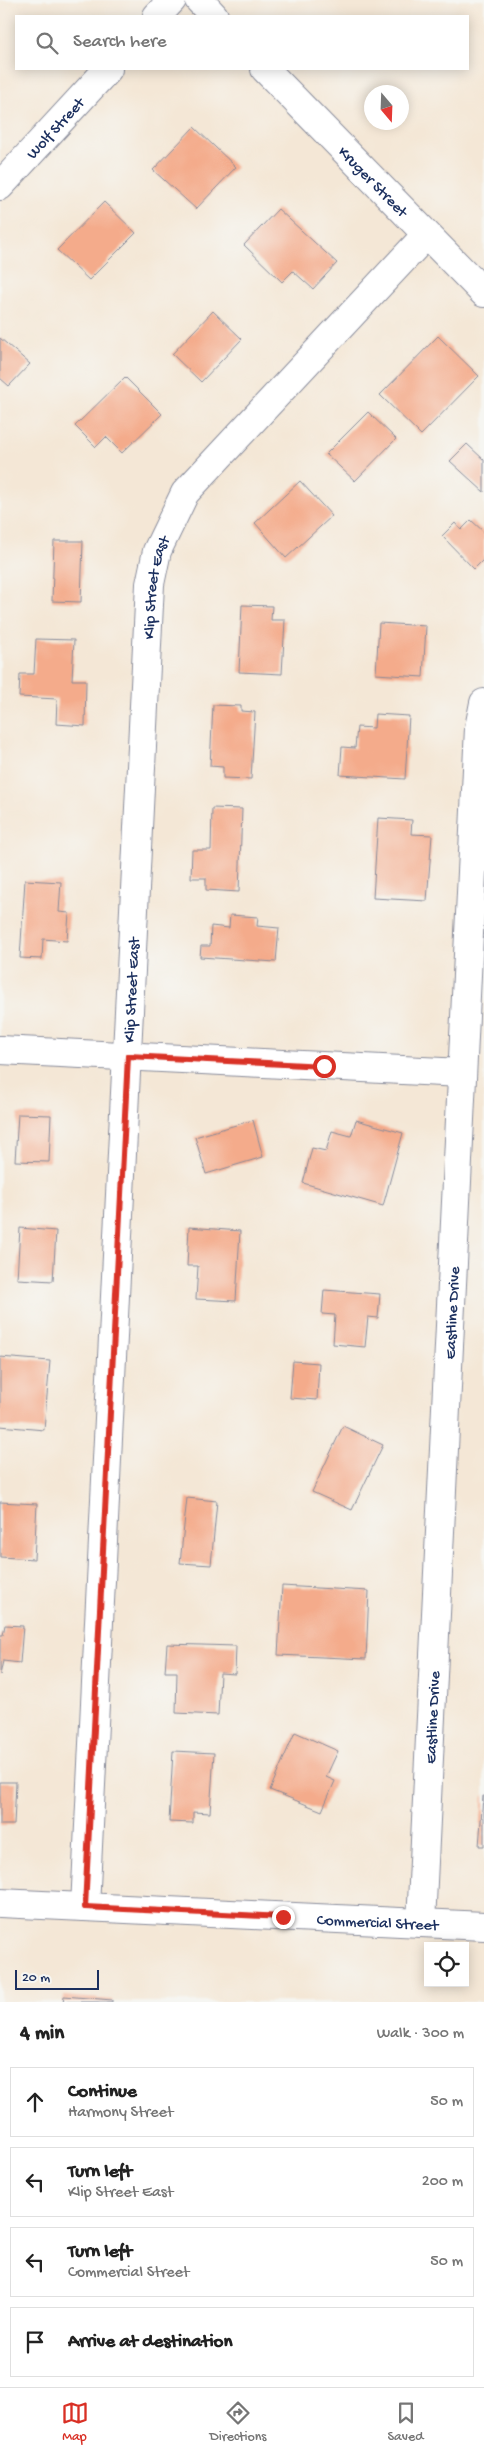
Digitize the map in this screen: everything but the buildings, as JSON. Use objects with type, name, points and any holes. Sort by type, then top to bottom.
[{"type":"street","points":[[158,15],[172,0]]},
{"type":"street","points":[[199,0],[213,15]]},
{"type":"street","name":"Wolf Street","points":[[0,186],[107,70]]},
{"type":"street","name":"Kruger Street","points":[[266,70],[484,292]]},
{"type":"street","name":"Klip Street East","points":[[85,1907],[150,584],[158,551],[185,493],[426,235]]},
{"type":"street","name":"Eastline Drive","points":[[422,1923],[479,728],[484,703]]},
{"type":"street","points":[[0,1050],[462,1073]]},
{"type":"street","name":"Commercial Street","points":[[0,1903],[484,1926]]},
{"type":"route","points":[[283,1917],[85,1907],[128,1056],[324,1066]]}]
